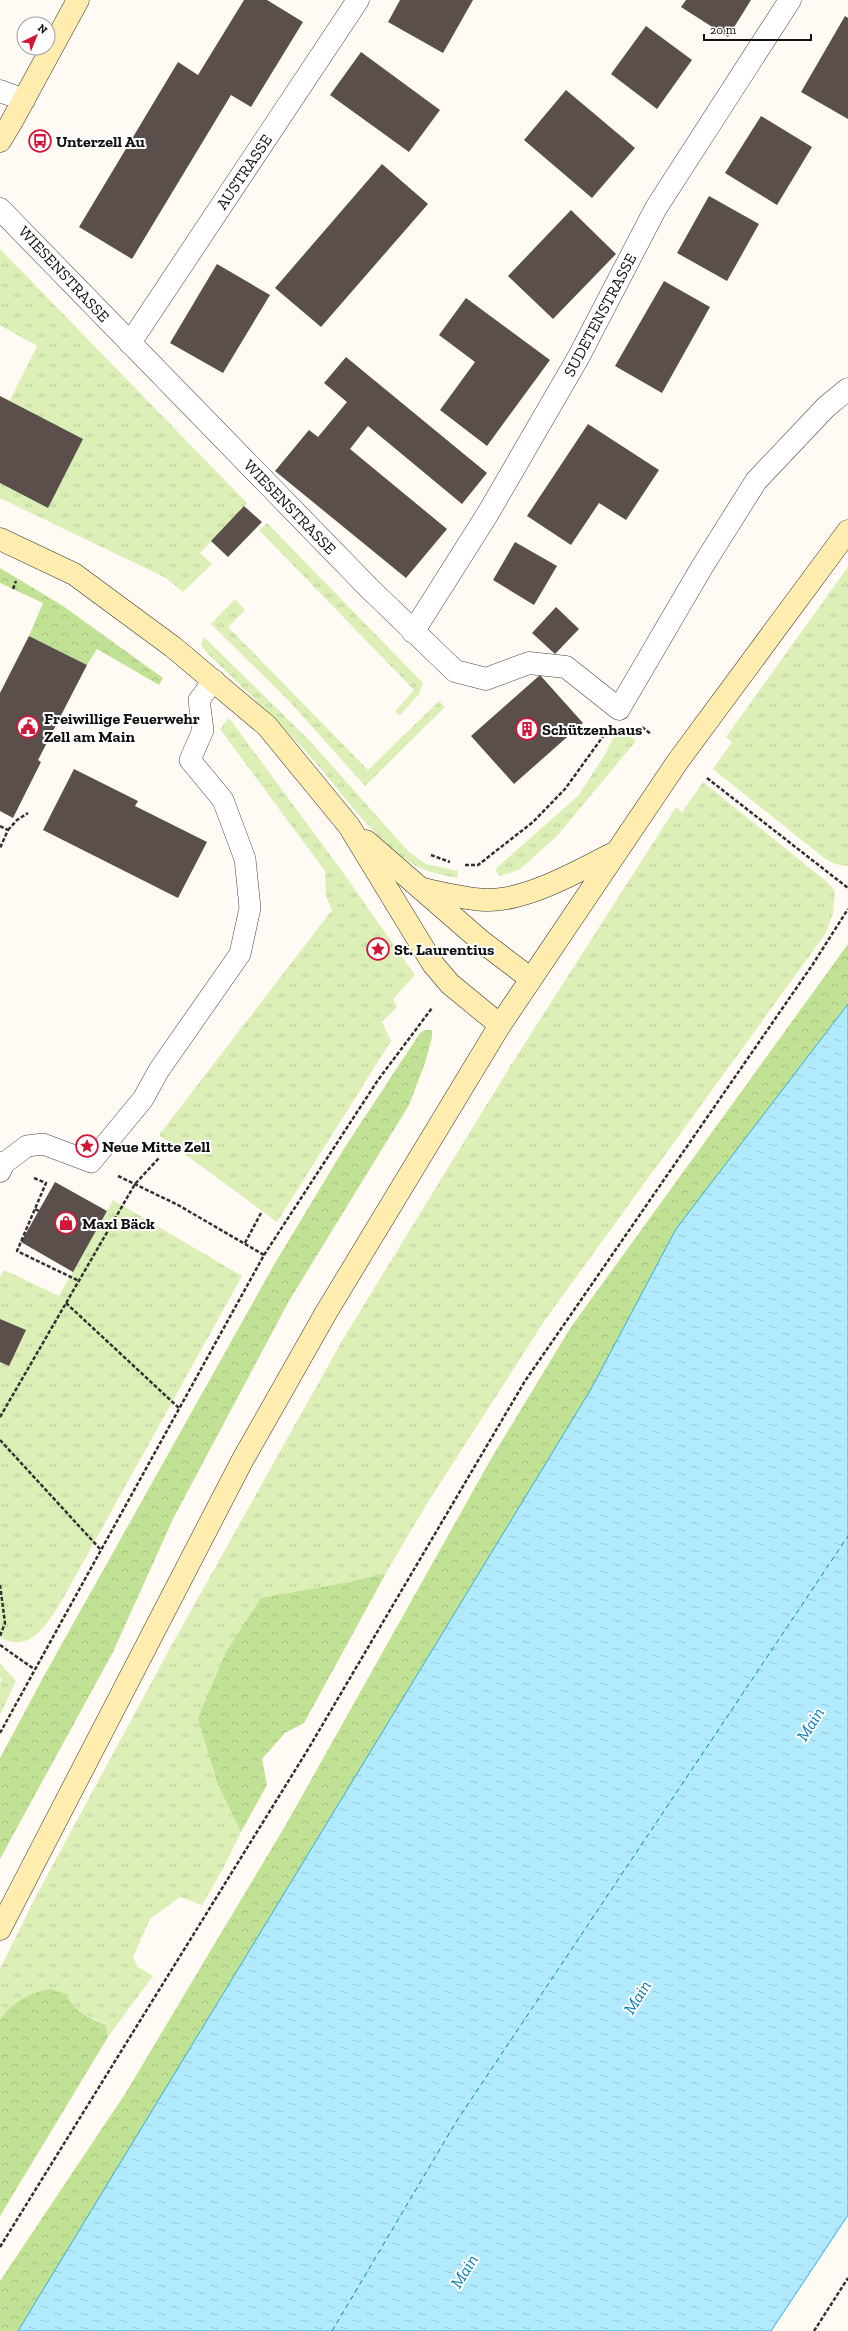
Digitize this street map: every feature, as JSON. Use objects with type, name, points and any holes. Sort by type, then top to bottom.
[{"type":"main road","points":[[0,141],[78,0]]},
{"type":"main road","points":[[0,1929],[242,1461],[327,1311],[500,1025],[615,852],[678,761],[848,530]]},
{"type":"main road","points":[[0,539],[74,574],[214,680],[267,726],[349,826],[433,964],[450,984],[500,1025]]},
{"type":"main road","points":[[349,826],[481,941],[531,979]]},
{"type":"main road","points":[[419,888],[451,896],[488,900],[524,894],[556,882],[615,852]]},
{"type":"street","name":"AUSTRASSE","points":[[130,343],[358,0]]},
{"type":"street","name":"SUDETENSTRASSE","points":[[413,632],[487,515],[578,358],[656,208],[790,0]]},
{"type":"street","points":[[0,91],[24,100]]},
{"type":"street","name":"WIESENSTRASSE","points":[[0,209],[413,632],[455,671],[486,679],[529,663],[566,667],[619,709]]},
{"type":"street","points":[[619,709],[702,567],[756,481],[826,407],[848,388]]},
{"type":"lane","points":[[1,1166],[26,1146],[43,1144],[91,1162],[143,1098],[159,1070],[240,954],[250,908],[245,859],[223,800],[190,760],[203,730],[199,700],[214,680]]},
{"type":"path","points":[[460,866],[478,864],[533,822],[566,789],[603,737],[619,709]]},
{"type":"path","points":[[707,778],[848,888]]},
{"type":"path","points":[[0,848],[8,830],[17,820],[28,813]]},
{"type":"path","points":[[0,826],[8,830]]},
{"type":"path","points":[[423,853],[452,863]]},
{"type":"path","points":[[478,864],[488,900]]},
{"type":"path","points":[[0,2247],[307,1750],[525,1381],[808,970],[848,909]]},
{"type":"path","points":[[0,1733],[264,1255],[378,1080],[450,984]]},
{"type":"path","points":[[0,1417],[135,1184],[159,1158]]},
{"type":"path","points":[[91,1162],[178,1205],[264,1255]]},
{"type":"path","points":[[1,1166],[46,1183],[17,1251],[79,1280]]},
{"type":"path","points":[[35,1209],[39,1211]]},
{"type":"path","points":[[245,1243],[261,1213]]},
{"type":"path","points":[[66,1303],[180,1409]]},
{"type":"path","points":[[0,1440],[101,1550]]},
{"type":"path","points":[[0,1585],[5,1623],[0,1636]]},
{"type":"path","points":[[0,1645],[34,1669]]},
{"type":"path","points":[[814,2331],[848,2278]]},
{"type":"green space","points":[[0,249],[247,503],[200,553],[212,564],[183,592],[166,578],[0,498],[0,483],[48,508],[83,439],[9,402],[37,346],[0,325]]},
{"type":"green space","points":[[267,523],[423,683],[419,694],[400,715],[396,713],[396,710],[414,690],[259,530]]},
{"type":"green space","points":[[848,567],[848,866],[835,864],[824,858],[713,769],[732,742],[726,737]]},
{"type":"green space","points":[[0,568],[63,606],[163,678],[159,685],[97,649],[87,665],[29,636],[43,603],[0,583]]},
{"type":"green space","points":[[235,599],[245,610],[228,627],[368,770],[439,701],[445,707],[365,786],[291,703],[211,624]]},
{"type":"green space","points":[[204,637],[310,741],[408,851],[426,864],[458,871],[457,878],[416,866],[401,856],[372,830],[296,741],[207,653],[201,645]]},
{"type":"green space","points":[[229,718],[339,867],[415,975],[393,999],[397,1007],[382,1022],[391,1041],[277,1222],[159,1135],[332,910],[326,896],[325,871],[220,729]]},
{"type":"green space","points":[[619,732],[626,734],[636,741],[557,836],[519,870],[500,876],[495,870],[579,795],[605,754],[614,736]]},
{"type":"green space","points":[[703,782],[827,882],[835,891],[833,913],[826,933],[545,1320],[428,1502],[386,1573],[345,1583],[218,1785],[241,1832],[224,1867],[202,1905],[180,1897],[150,1919],[133,1957],[138,1967],[153,1976],[108,2037],[106,2024],[83,2013],[74,2005],[66,1994],[4,2013],[0,2020],[0,1969],[35,1898],[169,1650],[343,1339],[511,1065],[676,807],[682,812]]},
{"type":"green space","points":[[848,944],[848,1004],[676,1229],[591,1389],[18,2331],[0,2331],[0,2281],[125,2094],[288,1821],[492,1457],[571,1327]]},
{"type":"green space","points":[[425,1030],[432,1030],[432,1037],[425,1063],[409,1105],[289,1301],[173,1519],[113,1652],[0,1859],[0,1758],[45,1674],[275,1263],[345,1147],[420,1033]]},
{"type":"green space","points":[[113,1200],[242,1276],[61,1602],[50,1619],[36,1634],[28,1640],[10,1642],[0,1637],[0,1277],[4,1270],[59,1296]]},
{"type":"green space","points":[[386,1573],[304,1723],[285,1733],[262,1759],[267,1785],[241,1832],[218,1785],[198,1718],[226,1652],[261,1598],[345,1583]]},
{"type":"green space","points":[[0,1663],[16,1681],[0,1715],[0,1683],[2,1679],[0,1678]]},
{"type":"green space","points":[[51,1989],[66,1994],[78,2010],[106,2025],[108,2037],[0,2216],[0,2020],[9,2009],[22,1999],[37,1992]]},
{"type":"water","name":"Main","points":[[848,1004],[848,2215],[771,2331],[18,2331],[591,1389],[676,1229]]},
{"type":"building","points":[[244,0],[267,0],[303,22],[251,107],[231,95],[132,259],[79,227],[178,62],[198,75]]},
{"type":"building","points":[[400,0],[473,0],[443,53],[388,22]]},
{"type":"building","points":[[686,0],[751,0],[728,37],[681,7]]},
{"type":"building","points":[[845,16],[848,18],[848,119],[801,92]]},
{"type":"building","points":[[646,26],[692,60],[657,109],[611,74]]},
{"type":"building","points":[[361,52],[440,110],[409,152],[330,95]]},
{"type":"building","points":[[566,90],[635,148],[592,198],[524,140]]},
{"type":"building","points":[[761,116],[812,147],[777,205],[725,173]]},
{"type":"building","points":[[382,164],[428,204],[321,327],[275,288]]},
{"type":"building","points":[[709,196],[759,224],[727,281],[677,253]]},
{"type":"building","points":[[571,210],[616,254],[553,319],[508,276]]},
{"type":"building","points":[[217,264],[270,295],[223,373],[170,343]]},
{"type":"building","points":[[664,281],[710,307],[662,393],[615,366]]},
{"type":"building","points":[[466,298],[550,360],[487,446],[440,410],[475,362],[439,335]]},
{"type":"building","points":[[346,357],[487,473],[462,504],[368,426],[350,449],[447,529],[406,578],[275,471],[309,430],[318,437],[347,402],[324,383]]},
{"type":"building","points":[[0,396],[83,439],[48,508],[0,483]]},
{"type":"building","points":[[588,424],[659,470],[626,520],[599,503],[571,545],[527,516]]},
{"type":"building","points":[[244,506],[262,522],[228,557],[211,541]]},
{"type":"building","points":[[515,542],[557,566],[534,605],[493,580]]},
{"type":"building","points":[[556,607],[579,629],[555,654],[532,633]]},
{"type":"building","name":"Freiwillige Feuerwehr Zell am Main","points":[[29,636],[87,665],[38,760],[41,762],[13,818],[0,811],[0,693]]},
{"type":"building","name":"Schützenhaus","points":[[540,675],[583,723],[514,784],[471,736]]},
{"type":"building","points":[[74,769],[138,801],[135,806],[207,842],[178,898],[43,830]]},
{"type":"building","name":"Maxl Bäck","points":[[55,1182],[107,1211],[73,1272],[21,1242]]},
{"type":"building","points":[[0,1319],[26,1330],[9,1366],[0,1362]]},
{"type":"ferry route","points":[[332,2331],[456,2122],[848,1536]]},
{"type":"place","name":"Unterzell Au","points":[[40,141]]},
{"type":"place","name":"Freiwillige Feuerwehr Zell am Main","points":[[28,727]]},
{"type":"place","name":"Schützenhaus","points":[[527,729]]},
{"type":"place","name":"St. Laurentius","points":[[378,949]]},
{"type":"place","name":"Neue Mitte Zell","points":[[87,1146]]},
{"type":"place","name":"Maxl Bäck","points":[[66,1223]]}]
